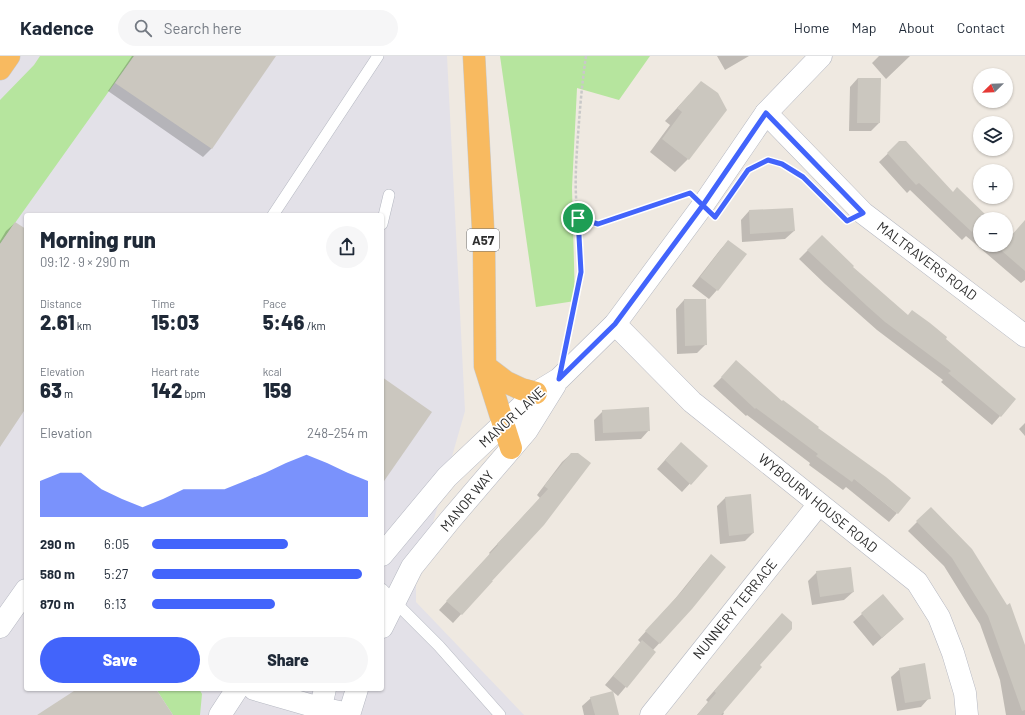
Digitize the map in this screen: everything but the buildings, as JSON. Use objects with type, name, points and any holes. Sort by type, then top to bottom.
[{"type":"highway","points":[[0,69],[9,56]]},
{"type":"highway","name":"A57","points":[[474,56],[484,247],[485,366],[511,448]]},
{"type":"highway","points":[[485,366],[506,382],[521,389],[536,393]]},
{"type":"street","name":"MANOR LANE","points":[[384,553],[447,477],[536,393],[559,379],[615,324],[703,205],[766,113],[821,56]]},
{"type":"street","name":"MALTRAVERS ROAD","points":[[766,113],[863,213],[1025,336]]},
{"type":"street","name":"WYBOURN HOUSE ROAD","points":[[615,324],[692,402],[917,582],[939,617],[953,653],[966,693],[967,715]]},
{"type":"street","name":"MANOR WAY","points":[[384,616],[388,595],[511,448],[528,430],[559,379]]},
{"type":"street","name":"NUNNERY TERRACE","points":[[651,715],[819,504]]},
{"type":"street","points":[[0,627],[24,593]]},
{"type":"street","points":[[220,715],[237,691]]},
{"type":"street","points":[[263,691],[321,704],[349,715],[356,691]]},
{"type":"lane","points":[[274,213],[378,56]]},
{"type":"lane","points":[[384,216],[389,195]]},
{"type":"lane","points":[[388,595],[439,646],[500,715]]},
{"type":"path","points":[[566,343],[581,272],[575,173],[581,89],[586,56]]},
{"type":"path","points":[[754,166],[768,160],[788,167]]},
{"type":"path","points":[[578,218],[598,224],[690,193],[703,205]]},
{"type":"shaded area","points":[[0,56],[447,56],[465,411],[416,582],[416,602],[524,715],[0,715]]},
{"type":"green space","points":[[40,56],[134,56],[0,244],[0,100],[34,65]]},
{"type":"green space","points":[[500,56],[650,56],[619,100],[577,88],[572,188],[575,301],[536,307]]},
{"type":"green space","points":[[157,691],[200,691],[202,694],[200,715],[173,715]]},
{"type":"route","points":[[578,218],[581,272],[559,379],[615,324],[703,205],[766,113],[863,213],[847,221],[803,177],[782,164],[768,160],[748,170],[715,217],[703,205],[690,193],[598,224],[578,218]]}]
